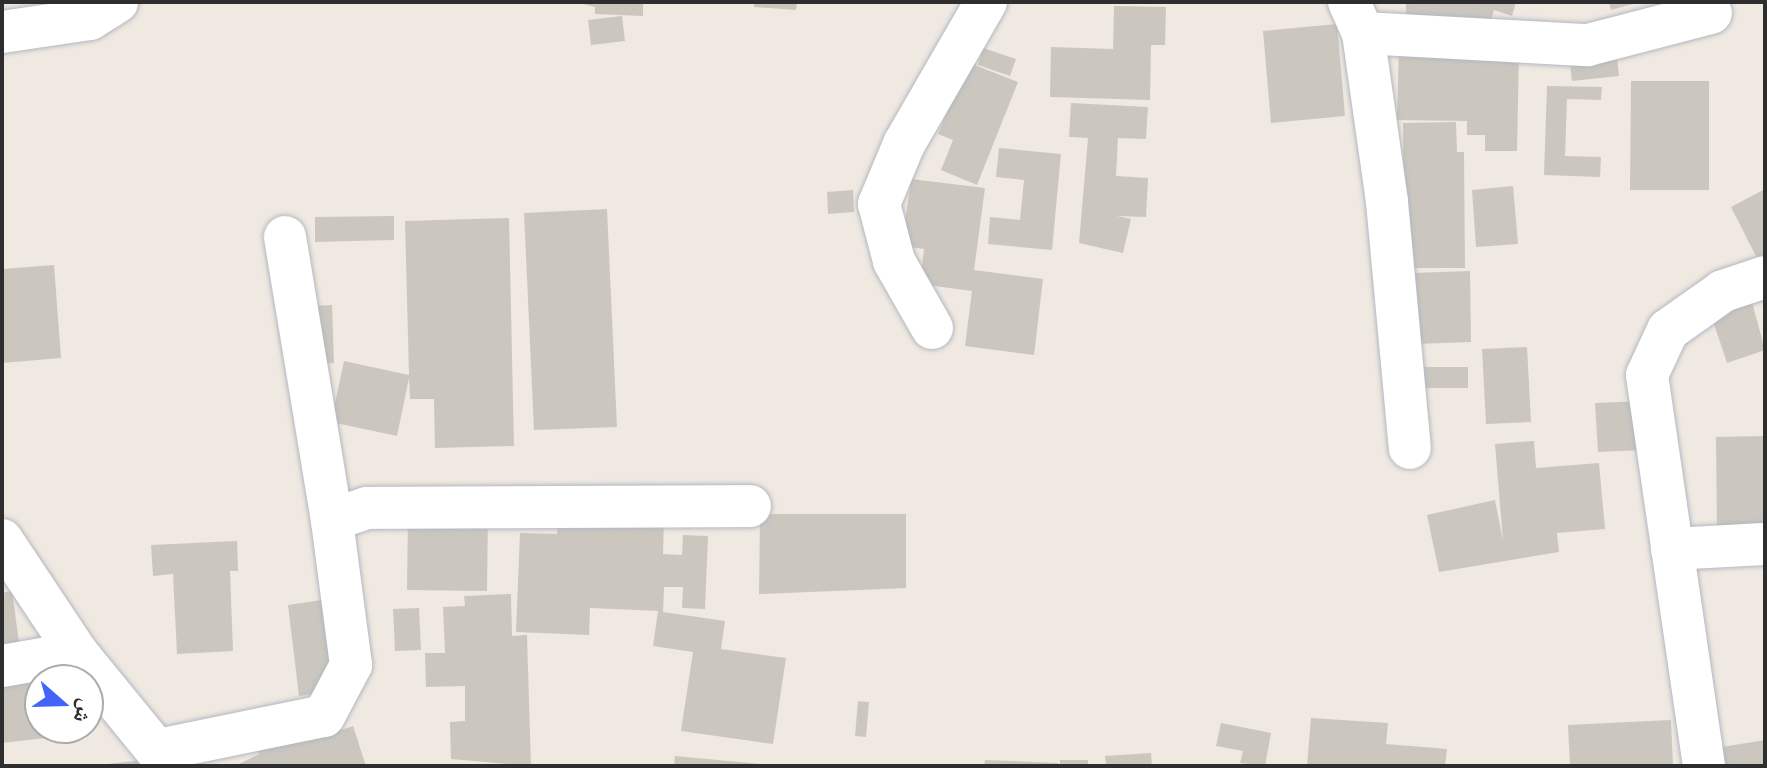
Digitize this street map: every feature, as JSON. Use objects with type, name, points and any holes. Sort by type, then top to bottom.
[{"type":"street","points":[[2,32],[90,19],[117,2]]},
{"type":"street","points":[[932,328],[894,261],[879,204],[904,144],[986,2]]},
{"type":"street","points":[[1410,448],[1356,18],[1588,45],[1711,13]]},
{"type":"street","points":[[2,540],[77,653],[164,758],[324,716],[351,665],[332,520],[285,237]]},
{"type":"street","points":[[1704,766],[1647,375],[1668,330],[1723,291],[1765,277]]},
{"type":"street","points":[[332,520],[367,508],[750,506]]},
{"type":"street","points":[[1672,549],[1765,544]]},
{"type":"street","points":[[2,666],[77,653]]},
{"type":"building","points":[[575,2],[643,2],[643,16],[595,14],[595,7]]},
{"type":"building","points":[[754,2],[797,2],[796,10],[754,7]]},
{"type":"building","points":[[1406,2],[1516,2],[1512,16],[1494,10],[1488,30],[1406,18]]},
{"type":"building","points":[[1609,2],[1636,2],[1636,3],[1611,10]]},
{"type":"building","points":[[1114,6],[1166,7],[1165,45],[1151,45],[1150,100],[1050,97],[1051,47],[1113,49]]},
{"type":"building","points":[[622,16],[625,41],[591,45],[588,20]]},
{"type":"building","points":[[1337,24],[1345,116],[1271,123],[1263,31]]},
{"type":"building","points":[[1399,45],[1519,51],[1517,151],[1485,151],[1485,135],[1467,135],[1467,121],[1397,120]]},
{"type":"building","points":[[983,48],[1016,59],[1010,76],[978,65]]},
{"type":"building","points":[[1616,48],[1619,76],[1572,81],[1569,53]]},
{"type":"building","points":[[967,62],[1018,82],[977,185],[941,170],[953,140],[938,134]]},
{"type":"building","points":[[1631,81],[1709,81],[1709,190],[1630,190]]},
{"type":"building","points":[[1547,86],[1602,87],[1601,100],[1567,99],[1565,156],[1601,157],[1600,177],[1544,175]]},
{"type":"building","points":[[1071,103],[1148,107],[1146,139],[1118,138],[1116,176],[1148,178],[1146,217],[1117,216],[1131,219],[1123,253],[1079,243],[1088,138],[1069,137]]},
{"type":"building","points":[[1456,122],[1457,152],[1464,152],[1465,268],[1404,268],[1403,123]]},
{"type":"building","points":[[999,148],[1061,154],[1052,250],[988,244],[990,217],[1020,220],[1024,180],[996,177]]},
{"type":"building","points":[[911,179],[985,188],[974,270],[1043,279],[1034,355],[965,346],[972,291],[920,284],[924,249],[902,246]]},
{"type":"building","points":[[1513,186],[1518,244],[1476,247],[1472,190]]},
{"type":"building","points":[[1765,189],[1765,259],[1759,262],[1731,207]]},
{"type":"building","points":[[853,190],[854,212],[828,214],[827,192]]},
{"type":"building","points":[[607,209],[617,427],[534,430],[524,213]]},
{"type":"building","points":[[394,216],[394,240],[315,242],[315,217]]},
{"type":"building","points":[[509,218],[514,446],[435,448],[434,399],[410,399],[409,378],[397,436],[331,422],[344,361],[409,375],[405,221]]},
{"type":"building","points":[[54,265],[61,358],[2,363],[2,269]]},
{"type":"building","points":[[1470,271],[1471,342],[1414,344],[1412,273]]},
{"type":"building","points":[[1750,295],[1765,350],[1727,363],[1709,309]]},
{"type":"building","points":[[332,305],[334,363],[315,364],[313,306]]},
{"type":"building","points":[[1527,347],[1531,422],[1486,424],[1482,349]]},
{"type":"building","points":[[1419,367],[1468,367],[1468,388],[1418,388]]},
{"type":"building","points":[[1641,401],[1644,450],[1598,452],[1595,403]]},
{"type":"building","points":[[1765,436],[1765,529],[1717,530],[1716,437]]},
{"type":"building","points":[[1534,441],[1536,468],[1599,463],[1605,529],[1557,533],[1559,552],[1439,572],[1427,515],[1495,500],[1503,541],[1495,444]]},
{"type":"building","points":[[408,513],[488,513],[487,591],[407,590]]},
{"type":"building","points":[[760,514],[906,514],[906,588],[759,594]]},
{"type":"building","points":[[558,519],[664,523],[663,554],[682,555],[683,535],[708,536],[705,609],[682,608],[683,587],[664,587],[663,612],[725,621],[721,649],[786,658],[773,744],[681,731],[693,652],[653,646],[658,611],[590,608],[589,635],[516,632],[520,533],[557,534]]},
{"type":"building","points":[[237,541],[238,571],[230,571],[233,651],[177,654],[173,574],[153,576],[151,545]]},
{"type":"building","points":[[12,591],[19,642],[2,644],[2,593]]},
{"type":"building","points":[[511,594],[512,636],[527,635],[531,766],[451,759],[450,722],[465,721],[465,686],[426,687],[425,653],[445,653],[443,607],[465,606],[464,596]]},
{"type":"building","points":[[322,600],[333,691],[299,696],[288,605]]},
{"type":"building","points":[[419,608],[421,650],[395,651],[393,609]]},
{"type":"building","points":[[24,676],[24,740],[2,743],[2,678]]},
{"type":"building","points":[[858,701],[869,702],[866,737],[855,736]]},
{"type":"building","points":[[1311,718],[1388,723],[1386,744],[1447,749],[1445,766],[1307,766]]},
{"type":"building","points":[[1671,720],[1673,766],[1570,766],[1568,725]]},
{"type":"building","points":[[303,722],[309,741],[353,726],[366,766],[235,766],[259,754],[254,739]]},
{"type":"building","points":[[1221,723],[1271,733],[1265,766],[1240,763],[1243,751],[1216,746]]},
{"type":"building","points":[[1765,740],[1765,766],[1719,766],[1716,748]]},
{"type":"building","points":[[1151,753],[1152,766],[1106,766],[1105,756]]},
{"type":"building","points":[[675,756],[761,764],[761,766],[674,766]]},
{"type":"building","points":[[152,759],[152,766],[108,766],[108,764]]},
{"type":"building","points":[[985,760],[1058,763],[1058,766],[984,766]]},
{"type":"building","points":[[1060,760],[1088,760],[1088,766],[1060,766]]}]
